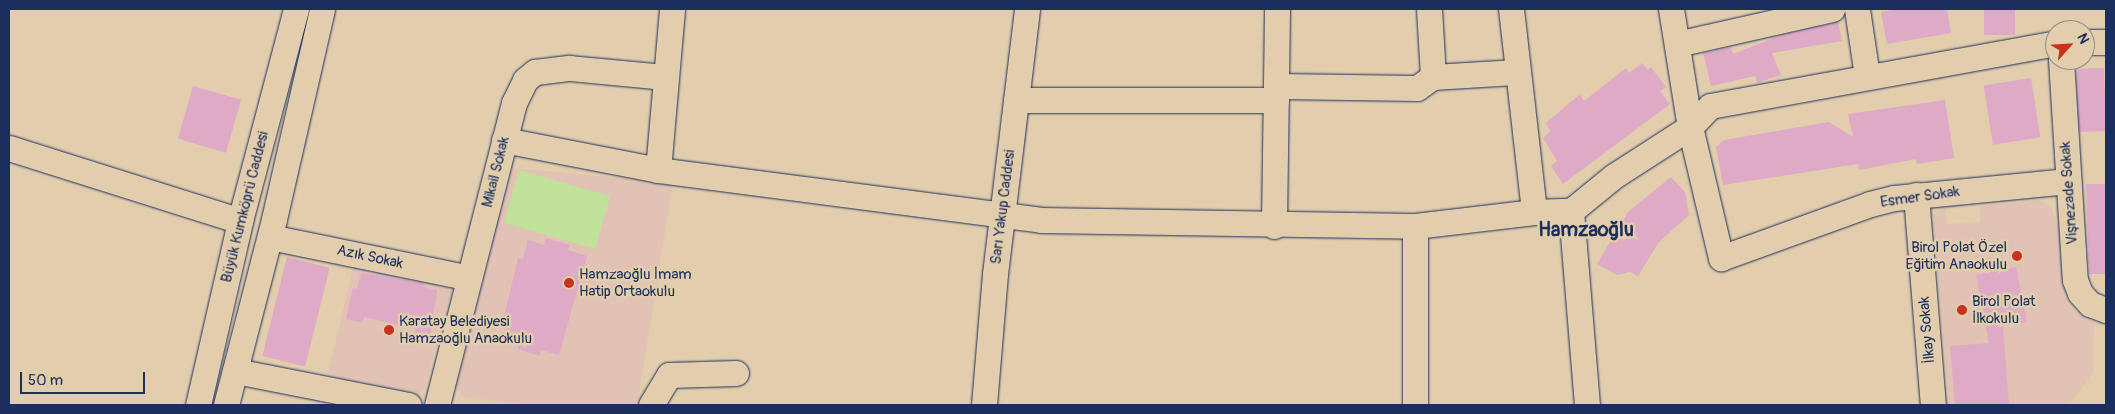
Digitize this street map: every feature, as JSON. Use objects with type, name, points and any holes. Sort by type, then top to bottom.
[{"type":"street","name":"Büyük Kumköprü Caddesi","points":[[198,405],[240,221],[296,9]]},
{"type":"street","name":"Büyük Kumköprü Caddesi","points":[[226,405],[270,236],[322,9]]},
{"type":"street","points":[[658,170],[672,9]]},
{"type":"street","name":"Sarı Yakup Caddesi","points":[[984,405],[1002,214],[1027,9]]},
{"type":"street","points":[[1274,226],[1277,9]]},
{"type":"street","points":[[1429,9],[1433,77]]},
{"type":"street","points":[[1512,9],[1516,72],[1534,212]]},
{"type":"street","points":[[1671,9],[1690,127]]},
{"type":"street","points":[[1677,44],[1832,9]]},
{"type":"street","points":[[1857,9],[1867,76]]},
{"type":"street","points":[[504,140],[658,170],[1040,220],[1274,226],[1415,226],[1534,212],[1571,211],[1614,176],[1690,127],[1710,106],[1867,76],[2045,46]]},
{"type":"street","name":"Mikail Sokak","points":[[437,405],[514,103],[525,80],[535,72],[570,68],[666,77]]},
{"type":"street","name":"Vişnezade Sokak","points":[[2062,70],[2074,280],[2080,293],[2090,304],[2106,310]]},
{"type":"street","points":[[1016,100],[1417,88],[1433,77],[1516,72]]},
{"type":"street","name":"Esmer Sokak","points":[[1690,127],[1721,258],[1870,204],[1916,196],[2068,181]]},
{"type":"street","points":[[9,148],[240,221]]},
{"type":"street","name":"İlkay Sokak","points":[[1916,196],[1934,405]]},
{"type":"street","points":[[1571,211],[1587,405]]},
{"type":"street","points":[[1415,226],[1415,405]]},
{"type":"street","name":"Azık Sokak","points":[[270,236],[469,278]]},
{"type":"street","points":[[235,371],[408,405]]},
{"type":"street","points":[[651,405],[669,374],[736,373]]},
{"type":"shaded area","name":"Hamzaoğlu İmam Hatip Ortaokulu","points":[[513,168],[673,183],[637,405],[531,405],[463,397],[452,382]]},
{"type":"shaded area","name":"Birol Polat İlkokulu","points":[[2039,200],[2051,207],[2062,237],[2067,303],[2083,317],[2094,322],[2093,373],[2069,405],[1949,405],[1933,215],[1945,208],[1947,224],[1980,222],[1980,206]]},
{"type":"shaded area","name":"Karatay Belediyesi Hamzaoğlu Anaokulu","points":[[354,265],[454,283],[424,389],[414,396],[327,377]]},
{"type":"green space","points":[[519,170],[610,196],[595,249],[504,223]]},
{"type":"building","points":[[1898,9],[1947,9],[1951,33],[1887,44],[1881,12]]},
{"type":"building","points":[[1984,9],[2015,9],[2015,35],[1984,35]]},
{"type":"building","points":[[1838,22],[1842,41],[1772,53],[1781,75],[1757,83],[1755,76],[1711,86],[1703,53],[1731,47],[1733,54],[1781,35]]},
{"type":"building","points":[[1642,63],[1648,70],[1651,67],[1666,87],[1660,91],[1670,104],[1563,184],[1551,166],[1557,161],[1543,138],[1550,131],[1546,123],[1580,94],[1584,101],[1626,68],[1629,73]]},
{"type":"building","points":[[2095,68],[2104,68],[2106,131],[2078,132],[2076,70],[2095,70]]},
{"type":"building","points":[[2031,78],[2040,137],[1993,145],[1984,86]]},
{"type":"building","points":[[193,86],[241,100],[226,153],[178,139]]},
{"type":"building","points":[[1945,100],[1954,158],[1917,164],[1916,159],[1859,170],[1858,164],[1723,185],[1716,147],[1724,140],[1829,122],[1853,137],[1848,114]]},
{"type":"building","points":[[1671,177],[1685,192],[1689,215],[1659,242],[1638,276],[1630,272],[1617,275],[1597,264],[1628,212]]},
{"type":"building","points":[[2086,184],[2106,184],[2106,274],[2089,274]]},
{"type":"building","points":[[546,238],[570,245],[568,250],[587,256],[559,355],[541,350],[540,356],[518,349],[520,342],[504,337],[509,319],[504,317],[518,258],[523,259],[528,240],[544,245]]},
{"type":"building","points":[[287,257],[330,268],[305,367],[262,356]]},
{"type":"building","points":[[2016,267],[2027,322],[2003,326],[2009,405],[1955,405],[1950,346],[1989,343],[1976,275]]},
{"type":"building","points":[[361,273],[424,283],[423,287],[437,290],[430,338],[414,335],[416,329],[364,317],[362,323],[346,319],[353,288],[357,289]]},
{"type":"place","name":"Birol Polat Özel Eğitim Anaokulu","points":[[2017,256]]},
{"type":"place","name":"Hamzaoğlu İmam Hatip Ortaokulu","points":[[569,283]]},
{"type":"place","name":"Birol Polat İlkokulu","points":[[1962,310]]},
{"type":"place","name":"Karatay Belediyesi Hamzaoğlu Anaokulu","points":[[389,330]]},
{"type":"district","name":"Hamzaoğlu","points":[[1586,229]]}]
